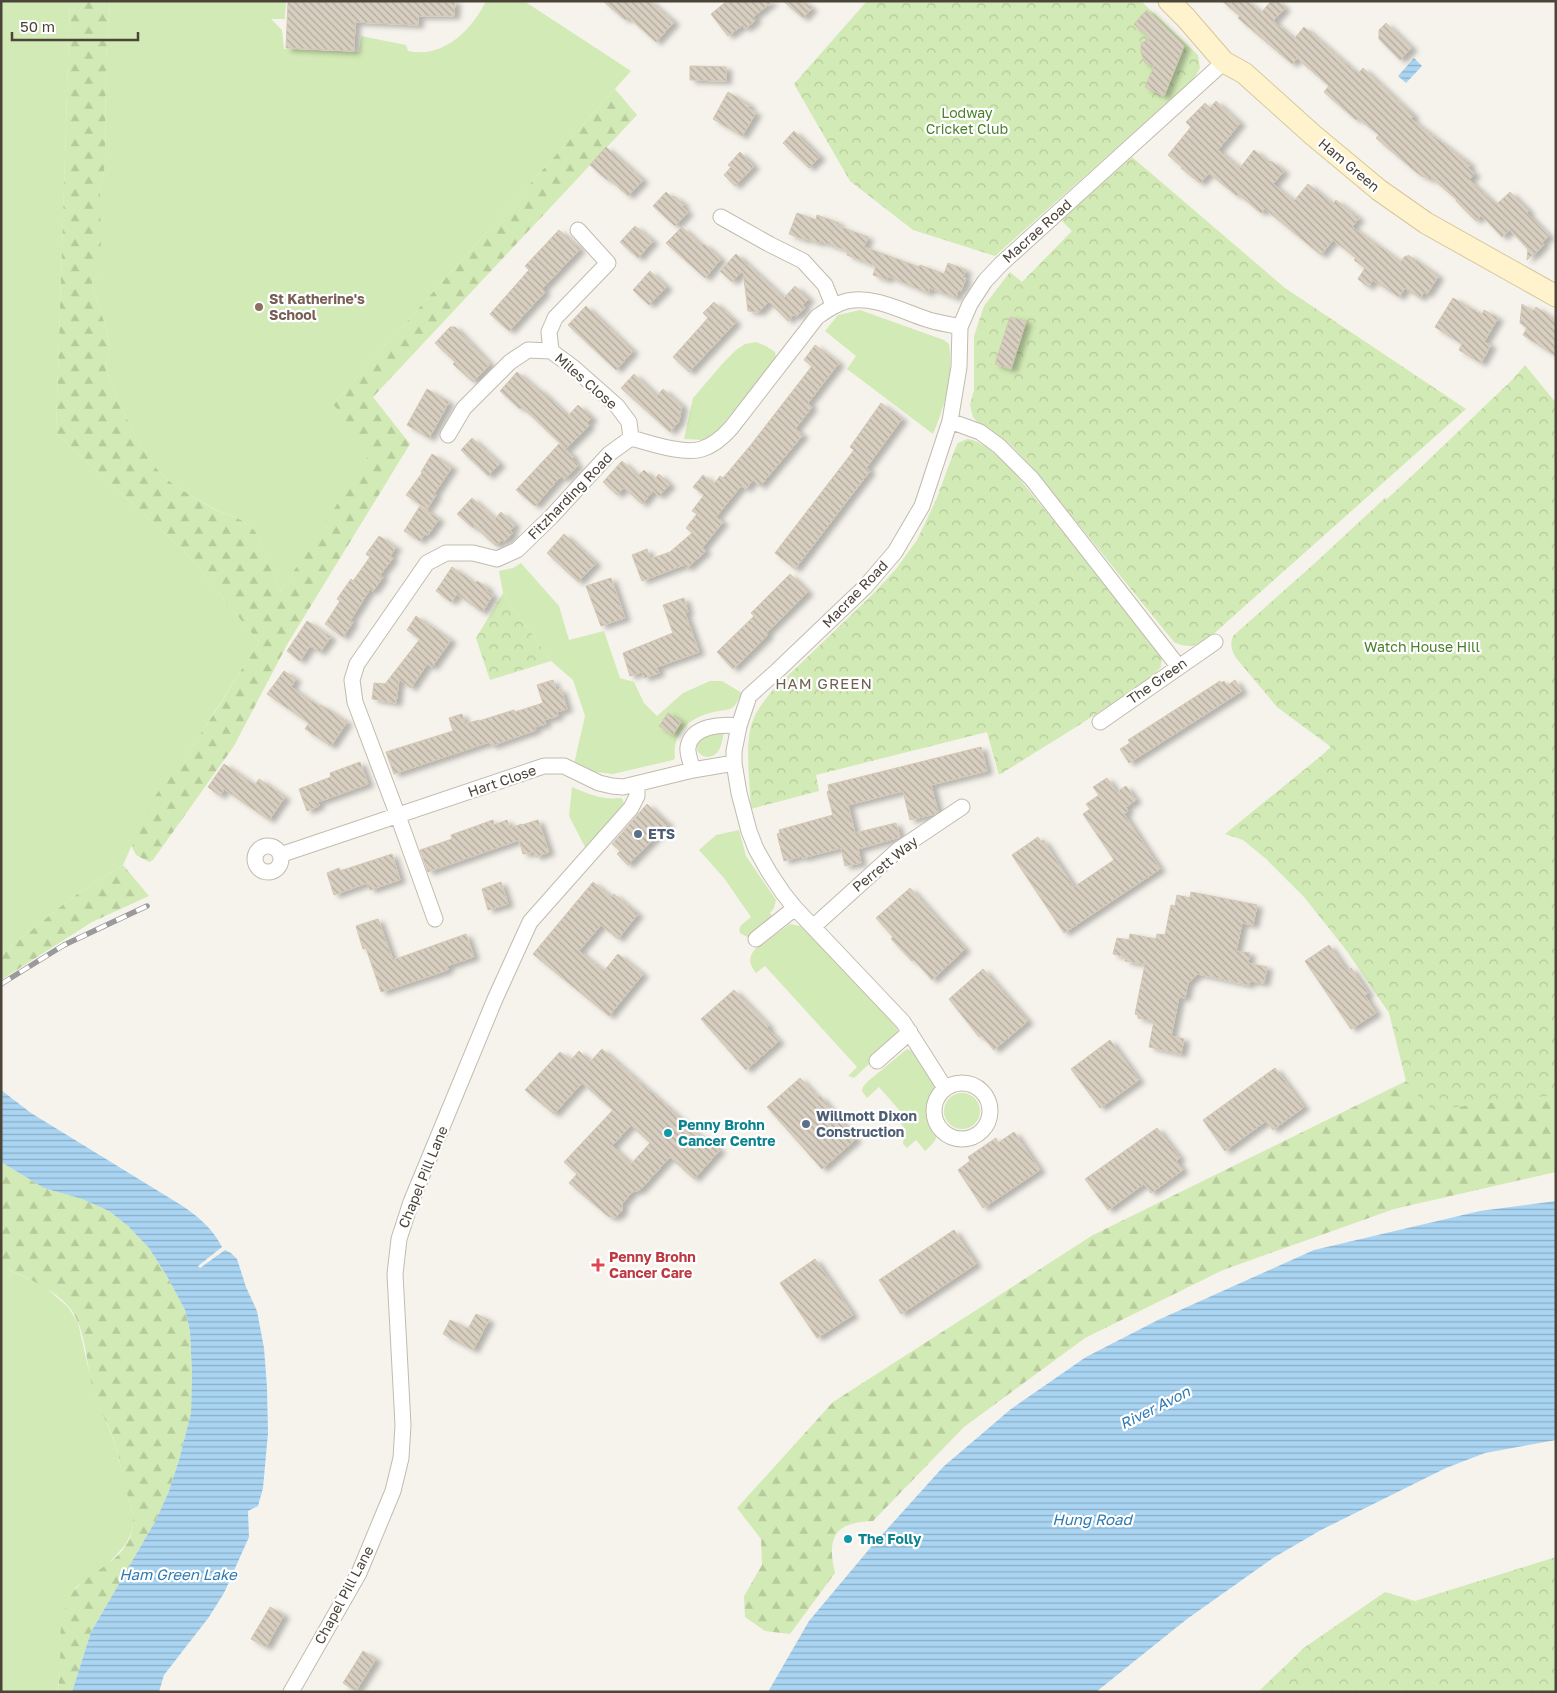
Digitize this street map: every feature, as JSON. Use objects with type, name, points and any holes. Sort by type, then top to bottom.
[{"type":"street","name":"Ham Green","points":[[1169,1],[1224,62],[1244,73],[1313,135],[1379,190],[1426,223],[1556,296]]},
{"type":"street","name":"Macrae Road","points":[[945,1088],[910,1032],[795,908],[783,893],[756,849],[749,832],[734,764],[739,726],[749,696],[777,672],[865,587],[895,552],[922,506],[950,421],[959,367],[960,327],[970,304],[985,282],[1000,264],[1224,62]]},
{"type":"street","points":[[720,217],[803,260],[825,286],[833,305]]},
{"type":"street","name":"Miles Close","points":[[551,351],[549,332],[555,318],[608,262],[578,230]]},
{"type":"street","points":[[631,438],[688,451],[702,449],[718,441],[732,428],[817,317],[833,305],[849,300],[861,299],[879,303],[928,320],[960,327]]},
{"type":"street","name":"Miles Close","points":[[448,435],[464,408],[510,362],[528,350],[551,351],[574,368],[617,406],[630,422],[631,438]]},
{"type":"street","points":[[950,421],[980,432],[999,446],[1032,479],[1178,666]]},
{"type":"street","name":"Fitzharding Road","points":[[398,816],[355,702],[352,680],[357,664],[427,563],[446,553],[473,553],[497,559],[517,550],[551,517],[609,454],[631,438]]},
{"type":"street","name":"The Green","points":[[1100,722],[1215,642]]},
{"type":"street","points":[[694,770],[688,748],[694,736],[705,728],[739,726]]},
{"type":"street","name":"Hart Close","points":[[280,855],[544,766],[564,766],[599,783],[623,787],[694,770],[734,764]]},
{"type":"street","name":"Chapel Pill Lane","points":[[291,1692],[359,1573],[393,1491],[401,1458],[403,1425],[395,1274],[399,1239],[411,1202],[495,999],[530,922],[631,808],[637,796],[637,784]]},
{"type":"street","name":"Perrett Way","points":[[813,927],[898,850],[962,807]]},
{"type":"street","points":[[398,816],[435,918]]},
{"type":"street","points":[[756,939],[795,908]]},
{"type":"street","points":[[877,1061],[910,1032]]},
{"type":"green space","points":[[1,1],[70,1],[56,433],[186,553],[259,642],[198,738],[151,803],[123,865],[70,899],[1,955]]},
{"type":"green space","points":[[70,1],[110,1],[106,60],[105,166],[100,190],[101,260],[92,286],[108,339],[107,374],[135,435],[153,464],[180,489],[212,508],[249,525],[261,542],[281,591],[370,453],[333,404],[615,89],[637,115],[373,397],[410,444],[288,643],[234,746],[153,860],[149,862],[136,855],[132,847],[136,832],[150,804],[205,727],[259,642],[186,553],[56,433]]},
{"type":"green space","name":"St Katherine's School","points":[[110,1],[286,1],[285,19],[271,19],[282,30],[284,49],[359,52],[361,36],[406,45],[408,51],[421,52],[433,51],[455,40],[473,22],[486,1],[524,1],[631,71],[333,404],[371,453],[281,591],[261,542],[249,525],[213,508],[176,486],[153,464],[135,435],[107,374],[108,339],[92,286],[98,272],[100,190],[105,166],[106,60]]},
{"type":"green space","name":"Lodway Cricket Club","points":[[867,1],[1141,1],[1198,55],[1200,68],[1193,80],[995,256],[913,230],[850,181],[794,84]]},
{"type":"green space","points":[[1132,157],[1285,288],[1466,409],[1210,637],[1192,646],[1174,642],[1031,466],[1009,443],[977,422],[973,417],[970,405],[974,390],[974,336],[984,306],[1010,272],[1022,282],[1072,231],[1061,220]]},
{"type":"green space","points":[[860,310],[944,340],[949,344],[950,367],[947,390],[933,434],[847,369],[856,356],[825,331],[838,315]]},
{"type":"green space","points":[[756,342],[775,352],[776,358],[718,430],[703,440],[684,439],[693,398],[736,350],[745,344]]},
{"type":"green space","name":"Watch House Hill","points":[[1525,365],[1556,403],[1556,1095],[1432,1110],[1406,1081],[1389,1013],[1346,950],[1304,897],[1265,858],[1243,840],[1225,834],[1331,747],[1277,707],[1236,658],[1231,644],[1233,636],[1385,498],[1387,499],[1513,379]]},
{"type":"green space","points":[[967,439],[974,440],[986,447],[1013,471],[1153,642],[1162,655],[1161,667],[1148,680],[999,775],[987,732],[816,775],[819,791],[751,809],[748,763],[750,729],[761,705],[772,691],[872,595],[896,569],[917,540],[936,500],[958,443]]},
{"type":"green space","points":[[521,563],[559,606],[569,640],[604,631],[620,678],[634,682],[644,703],[657,716],[683,693],[710,681],[722,681],[742,693],[737,703],[729,709],[705,714],[684,727],[676,741],[675,758],[673,760],[613,774],[595,772],[574,764],[585,716],[573,680],[551,661],[503,593],[499,571],[513,568]]},
{"type":"green space","points":[[503,593],[551,661],[490,680],[476,638]]},
{"type":"green space","points":[[724,731],[718,752],[706,757],[697,750],[702,737]]},
{"type":"green space","points":[[572,787],[595,796],[621,798],[623,800],[624,806],[585,847],[569,816]]},
{"type":"green space","points":[[739,830],[746,856],[776,900],[774,908],[770,913],[773,917],[747,937],[740,933],[739,930],[742,924],[751,917],[724,878],[699,850],[716,835]]},
{"type":"green space","points":[[123,865],[149,896],[92,922],[1,980],[1,955],[70,899]]},
{"type":"green space","points":[[790,924],[800,926],[809,934],[897,1029],[896,1039],[854,1078],[848,1076],[857,1067],[765,966],[756,973],[752,967],[750,958],[755,949]]},
{"type":"green space","points":[[1556,1043],[1556,1172],[1394,1209],[1223,1270],[1085,1338],[964,1427],[873,1521],[850,1524],[842,1528],[833,1541],[835,1573],[790,1634],[765,1631],[745,1617],[744,1596],[762,1565],[761,1539],[737,1508],[833,1402],[1093,1235],[1406,1081],[1468,1045]]},
{"type":"green space","points":[[907,1049],[915,1052],[937,1088],[930,1111],[930,1118],[936,1135],[932,1144],[925,1151],[916,1140],[907,1148],[903,1144],[905,1129],[896,1117],[900,1111],[879,1087],[867,1098],[862,1091],[867,1082]]},
{"type":"green space","points":[[962,1093],[969,1094],[975,1098],[979,1104],[979,1118],[975,1124],[969,1128],[962,1129],[955,1128],[949,1124],[945,1118],[944,1111],[945,1104],[949,1098],[955,1094]]},
{"type":"green space","points":[[1,1162],[44,1188],[82,1199],[109,1211],[128,1226],[149,1248],[168,1278],[185,1310],[190,1331],[191,1413],[169,1491],[156,1520],[91,1632],[72,1692],[57,1692],[62,1618],[66,1606],[71,1595],[78,1587],[121,1552],[128,1542],[132,1531],[133,1514],[116,1446],[91,1383],[83,1337],[75,1316],[69,1307],[55,1294],[1,1266]]},
{"type":"green space","points":[[1,1266],[44,1286],[68,1307],[78,1323],[94,1393],[116,1446],[134,1518],[132,1531],[126,1544],[107,1565],[76,1587],[65,1609],[61,1629],[60,1672],[57,1692],[1,1692]]},
{"type":"green space","points":[[1556,1557],[1556,1692],[1258,1692],[1305,1647],[1385,1592],[1415,1601]]},
{"type":"water","points":[[1414,58],[1422,66],[1406,83],[1398,76]]},
{"type":"water","name":"Ham Green Lake","points":[[1,1090],[31,1113],[181,1205],[199,1219],[214,1234],[222,1247],[198,1266],[200,1268],[225,1250],[231,1253],[237,1259],[246,1287],[257,1311],[264,1348],[267,1387],[268,1433],[263,1488],[258,1506],[248,1511],[249,1537],[224,1593],[209,1617],[164,1675],[159,1692],[72,1692],[91,1632],[156,1520],[169,1491],[179,1460],[191,1413],[190,1331],[185,1310],[149,1248],[128,1226],[109,1211],[82,1199],[44,1188],[1,1162]]},
{"type":"water","name":"Hung Road","points":[[1556,1201],[1556,1440],[1485,1453],[1446,1468],[1321,1530],[1273,1558],[1187,1619],[1096,1692],[768,1692],[809,1621],[871,1547],[943,1467],[1011,1409],[1086,1357],[1158,1320],[1314,1250],[1480,1211]]},
{"type":"building","points":[[288,1],[455,1],[454,16],[418,16],[418,25],[355,22],[354,51],[286,48]]},
{"type":"building","points":[[603,1],[650,1],[674,22],[656,42],[628,17],[625,20]]},
{"type":"building","points":[[727,1],[773,1],[753,17],[756,20],[745,29],[743,25],[728,36],[711,14]]},
{"type":"building","points":[[783,1],[803,1],[812,8],[803,18]]},
{"type":"building","points":[[1222,1],[1247,1],[1261,13],[1271,1],[1277,1],[1285,8],[1273,21],[1294,39],[1304,27],[1358,74],[1363,68],[1414,116],[1411,119],[1470,164],[1468,168],[1475,174],[1469,180],[1496,205],[1510,192],[1529,211],[1527,213],[1549,236],[1542,242],[1544,244],[1527,260],[1528,249],[1510,230],[1502,237],[1481,215],[1476,221],[1457,200],[1432,178],[1430,180],[1416,172],[1376,138],[1379,135],[1358,118],[1356,120],[1324,92],[1329,86],[1297,58],[1292,64],[1238,18],[1240,16]]},
{"type":"building","points":[[1147,10],[1184,46],[1164,96],[1145,87],[1154,66],[1145,63],[1141,52],[1141,43],[1150,39],[1134,24]]},
{"type":"building","points":[[1386,23],[1412,48],[1400,60],[1379,39],[1379,30]]},
{"type":"building","points":[[690,66],[726,67],[726,81],[690,80]]},
{"type":"building","points":[[728,92],[750,105],[748,108],[756,113],[742,136],[713,119]]},
{"type":"building","points":[[1216,101],[1240,123],[1218,150],[1240,168],[1254,150],[1269,163],[1271,161],[1284,171],[1273,184],[1294,201],[1308,184],[1333,204],[1336,200],[1359,218],[1352,227],[1401,262],[1408,255],[1437,275],[1438,277],[1427,294],[1424,292],[1420,298],[1405,288],[1399,297],[1373,280],[1368,287],[1358,279],[1365,268],[1354,260],[1356,258],[1333,240],[1321,255],[1265,209],[1261,213],[1209,173],[1200,183],[1181,168],[1168,155],[1191,127],[1186,122],[1205,103],[1210,108]]},
{"type":"building","points":[[794,131],[820,157],[809,168],[783,143]]},
{"type":"building","points":[[606,147],[643,180],[628,196],[590,165]]},
{"type":"building","points":[[740,152],[754,166],[735,186],[724,175],[731,167],[728,165]]},
{"type":"building","points":[[666,192],[672,198],[674,196],[684,204],[682,207],[688,212],[675,226],[653,206]]},
{"type":"building","points":[[797,213],[816,220],[817,215],[839,223],[838,226],[868,237],[864,247],[919,267],[920,265],[944,274],[948,263],[966,270],[963,277],[966,278],[961,291],[958,290],[956,298],[930,288],[928,293],[888,276],[887,280],[873,275],[876,266],[847,255],[848,251],[820,241],[819,243],[805,238],[805,240],[789,234]]},
{"type":"building","points":[[635,226],[653,241],[638,258],[620,242]]},
{"type":"building","points":[[682,227],[702,246],[704,244],[721,259],[705,278],[666,243]]},
{"type":"building","points":[[559,230],[580,249],[542,289],[545,292],[509,331],[490,314],[529,270],[525,266]]},
{"type":"building","points":[[736,254],[784,298],[795,286],[809,299],[803,305],[805,307],[796,317],[794,314],[788,321],[769,302],[759,312],[748,311],[743,271],[732,282],[720,271]]},
{"type":"building","points":[[650,271],[667,287],[649,305],[633,290]]},
{"type":"building","points":[[1453,298],[1482,315],[1484,310],[1498,318],[1484,342],[1491,345],[1481,363],[1459,350],[1462,344],[1435,327]]},
{"type":"building","points":[[714,302],[736,322],[689,372],[673,357],[708,318],[703,313]]},
{"type":"building","points":[[1522,304],[1533,311],[1536,307],[1556,321],[1556,356],[1523,335],[1527,328],[1520,323]]},
{"type":"building","points":[[586,306],[633,351],[616,370],[568,325]]},
{"type":"building","points":[[1010,317],[1026,321],[1011,369],[995,364]]},
{"type":"building","points":[[450,327],[455,327],[490,364],[473,382],[453,364],[455,362],[435,343]]},
{"type":"building","points":[[815,345],[839,363],[808,403],[812,407],[795,429],[803,435],[760,486],[753,480],[746,489],[741,486],[716,517],[723,522],[702,548],[706,551],[687,568],[684,565],[642,581],[632,555],[647,549],[650,559],[670,552],[692,533],[686,528],[697,514],[692,511],[704,495],[693,487],[703,475],[714,484],[720,476],[723,478],[812,366],[804,360]]},
{"type":"building","points":[[517,372],[568,416],[578,405],[592,418],[587,423],[589,426],[566,449],[522,407],[520,409],[500,391]]},
{"type":"building","points":[[634,374],[657,396],[663,389],[682,406],[679,421],[670,432],[621,388]]},
{"type":"building","points":[[427,389],[449,402],[429,438],[407,425]]},
{"type":"building","points":[[881,403],[902,419],[866,468],[870,471],[795,569],[775,553],[854,450],[850,447]]},
{"type":"building","points":[[472,438],[500,464],[488,476],[461,450]]},
{"type":"building","points":[[559,444],[574,457],[572,459],[578,465],[565,479],[561,476],[535,506],[516,490]]},
{"type":"building","points":[[432,454],[452,467],[434,494],[436,495],[427,509],[406,495],[422,473]]},
{"type":"building","points":[[622,461],[638,476],[644,470],[654,480],[659,474],[670,485],[659,496],[653,491],[642,504],[624,488],[617,495],[603,482]]},
{"type":"building","points":[[472,498],[495,519],[501,512],[515,525],[510,531],[513,533],[504,542],[502,540],[496,546],[474,526],[473,528],[457,514]]},
{"type":"building","points":[[420,506],[439,519],[427,536],[425,534],[420,541],[404,531]]},
{"type":"building","points":[[564,534],[596,563],[578,582],[547,553]]},
{"type":"building","points":[[379,536],[396,547],[390,556],[393,558],[380,575],[383,577],[373,591],[370,589],[350,621],[353,622],[343,637],[325,624],[340,601],[337,599],[370,557],[366,554]]},
{"type":"building","points":[[452,567],[476,584],[477,581],[488,588],[486,591],[493,595],[482,612],[457,594],[451,602],[436,591]]},
{"type":"building","points":[[790,574],[808,592],[733,669],[717,652],[754,616],[751,613]]},
{"type":"building","points":[[611,578],[625,618],[601,626],[586,586]]},
{"type":"building","points":[[684,598],[688,612],[685,613],[699,652],[657,667],[659,673],[644,678],[642,672],[630,676],[623,653],[673,633],[663,605]]},
{"type":"building","points":[[416,616],[451,640],[432,667],[427,664],[411,688],[399,679],[396,703],[372,699],[374,683],[385,684],[420,639],[407,630]]},
{"type":"building","points":[[307,621],[331,637],[320,652],[310,646],[300,661],[287,651]]},
{"type":"building","points":[[284,671],[296,679],[291,687],[320,707],[321,705],[347,722],[331,746],[305,729],[309,723],[267,694]]},
{"type":"building","points":[[553,680],[556,690],[561,689],[567,709],[557,712],[558,716],[544,720],[546,724],[535,727],[536,730],[491,746],[490,742],[394,774],[386,752],[453,731],[449,718],[462,714],[465,724],[543,703],[537,685]]},
{"type":"building","points":[[1235,680],[1242,691],[1129,763],[1120,749],[1130,743],[1128,740],[1220,681],[1221,683],[1224,681],[1227,686]]},
{"type":"building","points":[[668,713],[681,722],[673,735],[659,726]]},
{"type":"building","points":[[981,747],[987,771],[931,785],[938,812],[935,814],[910,820],[903,791],[848,805],[855,833],[896,823],[900,837],[858,849],[861,863],[845,866],[841,848],[784,861],[777,834],[780,833],[779,830],[833,815],[827,792],[829,791],[828,785]]},
{"type":"building","points":[[360,762],[368,784],[318,802],[319,806],[307,811],[299,789],[331,777],[330,773]]},
{"type":"building","points":[[224,764],[255,785],[259,779],[285,797],[269,820],[224,789],[220,796],[208,787]]},
{"type":"building","points":[[1107,778],[1117,792],[1126,786],[1136,800],[1126,807],[1128,811],[1124,814],[1160,869],[1064,933],[1012,855],[1038,837],[1041,842],[1043,840],[1074,887],[1114,860],[1083,814],[1090,809],[1086,804],[1099,795],[1093,787]]},
{"type":"building","name":"ETS","points":[[647,804],[668,824],[628,865],[617,854],[620,851],[612,844]]},
{"type":"building","points":[[493,820],[494,825],[507,820],[510,828],[538,820],[549,852],[536,857],[534,852],[523,854],[519,840],[428,872],[420,850],[452,839],[451,835]]},
{"type":"building","points":[[392,854],[400,880],[370,890],[367,883],[334,895],[327,873],[339,868],[340,871]]},
{"type":"building","points":[[501,882],[508,904],[488,910],[482,889]]},
{"type":"building","points":[[593,882],[611,897],[614,894],[638,914],[618,939],[601,925],[579,951],[604,971],[618,954],[643,974],[609,1016],[533,954]]},
{"type":"building","points":[[910,888],[965,949],[932,980],[891,939],[893,937],[876,918]]},
{"type":"building","points":[[1191,892],[1257,905],[1253,925],[1242,923],[1236,951],[1250,953],[1248,963],[1267,967],[1264,983],[1250,981],[1249,985],[1198,974],[1188,983],[1185,998],[1179,997],[1171,1036],[1184,1039],[1181,1054],[1149,1047],[1154,1021],[1138,1018],[1138,1015],[1135,1014],[1145,964],[1125,961],[1126,957],[1113,954],[1117,938],[1129,940],[1130,934],[1156,939],[1157,934],[1165,935],[1171,905],[1175,906],[1177,895],[1190,898]]},
{"type":"building","points":[[378,919],[393,960],[466,934],[474,957],[447,966],[448,970],[381,992],[366,948],[363,949],[356,926]]},
{"type":"building","points":[[1329,945],[1347,971],[1351,968],[1368,993],[1365,996],[1376,1013],[1351,1029],[1305,961]]},
{"type":"building","points":[[983,969],[1028,1021],[994,1050],[981,1035],[979,1037],[949,999]]},
{"type":"building","points":[[734,990],[769,1026],[767,1028],[779,1041],[746,1070],[701,1019]]},
{"type":"building","points":[[1110,1040],[1139,1080],[1100,1108],[1071,1069]]},
{"type":"building","name":"Penny Brohn Cancer Centre","points":[[602,1049],[707,1142],[709,1140],[720,1150],[694,1179],[670,1157],[640,1190],[632,1192],[622,1204],[622,1211],[616,1217],[609,1217],[569,1183],[577,1174],[564,1162],[613,1110],[582,1083],[554,1114],[525,1090],[560,1052],[571,1060],[579,1051],[590,1062]],"holes":[[[631,1125],[650,1143],[631,1164],[612,1146]]]},
{"type":"building","points":[[1275,1068],[1304,1107],[1273,1130],[1266,1121],[1225,1151],[1203,1120]]},
{"type":"building","points":[[800,1078],[818,1098],[820,1096],[856,1139],[822,1169],[767,1107]]},
{"type":"building","points":[[1157,1128],[1180,1158],[1176,1161],[1183,1170],[1151,1193],[1144,1184],[1108,1210],[1085,1179]]},
{"type":"building","points":[[1014,1132],[1040,1170],[983,1208],[958,1170],[970,1161],[968,1157],[996,1138],[998,1143]]},
{"type":"building","points":[[954,1230],[976,1264],[901,1314],[879,1280]]},
{"type":"building","points":[[815,1259],[853,1315],[817,1338],[780,1283]]},
{"type":"building","points":[[476,1314],[489,1320],[473,1350],[443,1334],[450,1320],[468,1329]]},
{"type":"building","points":[[270,1607],[284,1615],[266,1647],[251,1639]]},
{"type":"building","points":[[363,1651],[376,1659],[356,1691],[343,1683]]},
{"type":"railway","points":[[1,984],[64,945],[147,906]]},
{"type":"place","name":"St Katherine's School","points":[[259,307]]},
{"type":"place","name":"ETS","points":[[638,834]]},
{"type":"place","name":"Willmott Dixon Construction","points":[[806,1124]]},
{"type":"place","name":"Penny Brohn Cancer Centre","points":[[668,1133]]},
{"type":"place","name":"Penny Brohn Cancer Care","points":[[598,1265]]},
{"type":"place","name":"The Folly","points":[[848,1539]]},
{"type":"district","name":"HAM GREEN","points":[[824,684]]},
{"type":"water label","name":"River Avon","points":[[1155,1408]]}]
